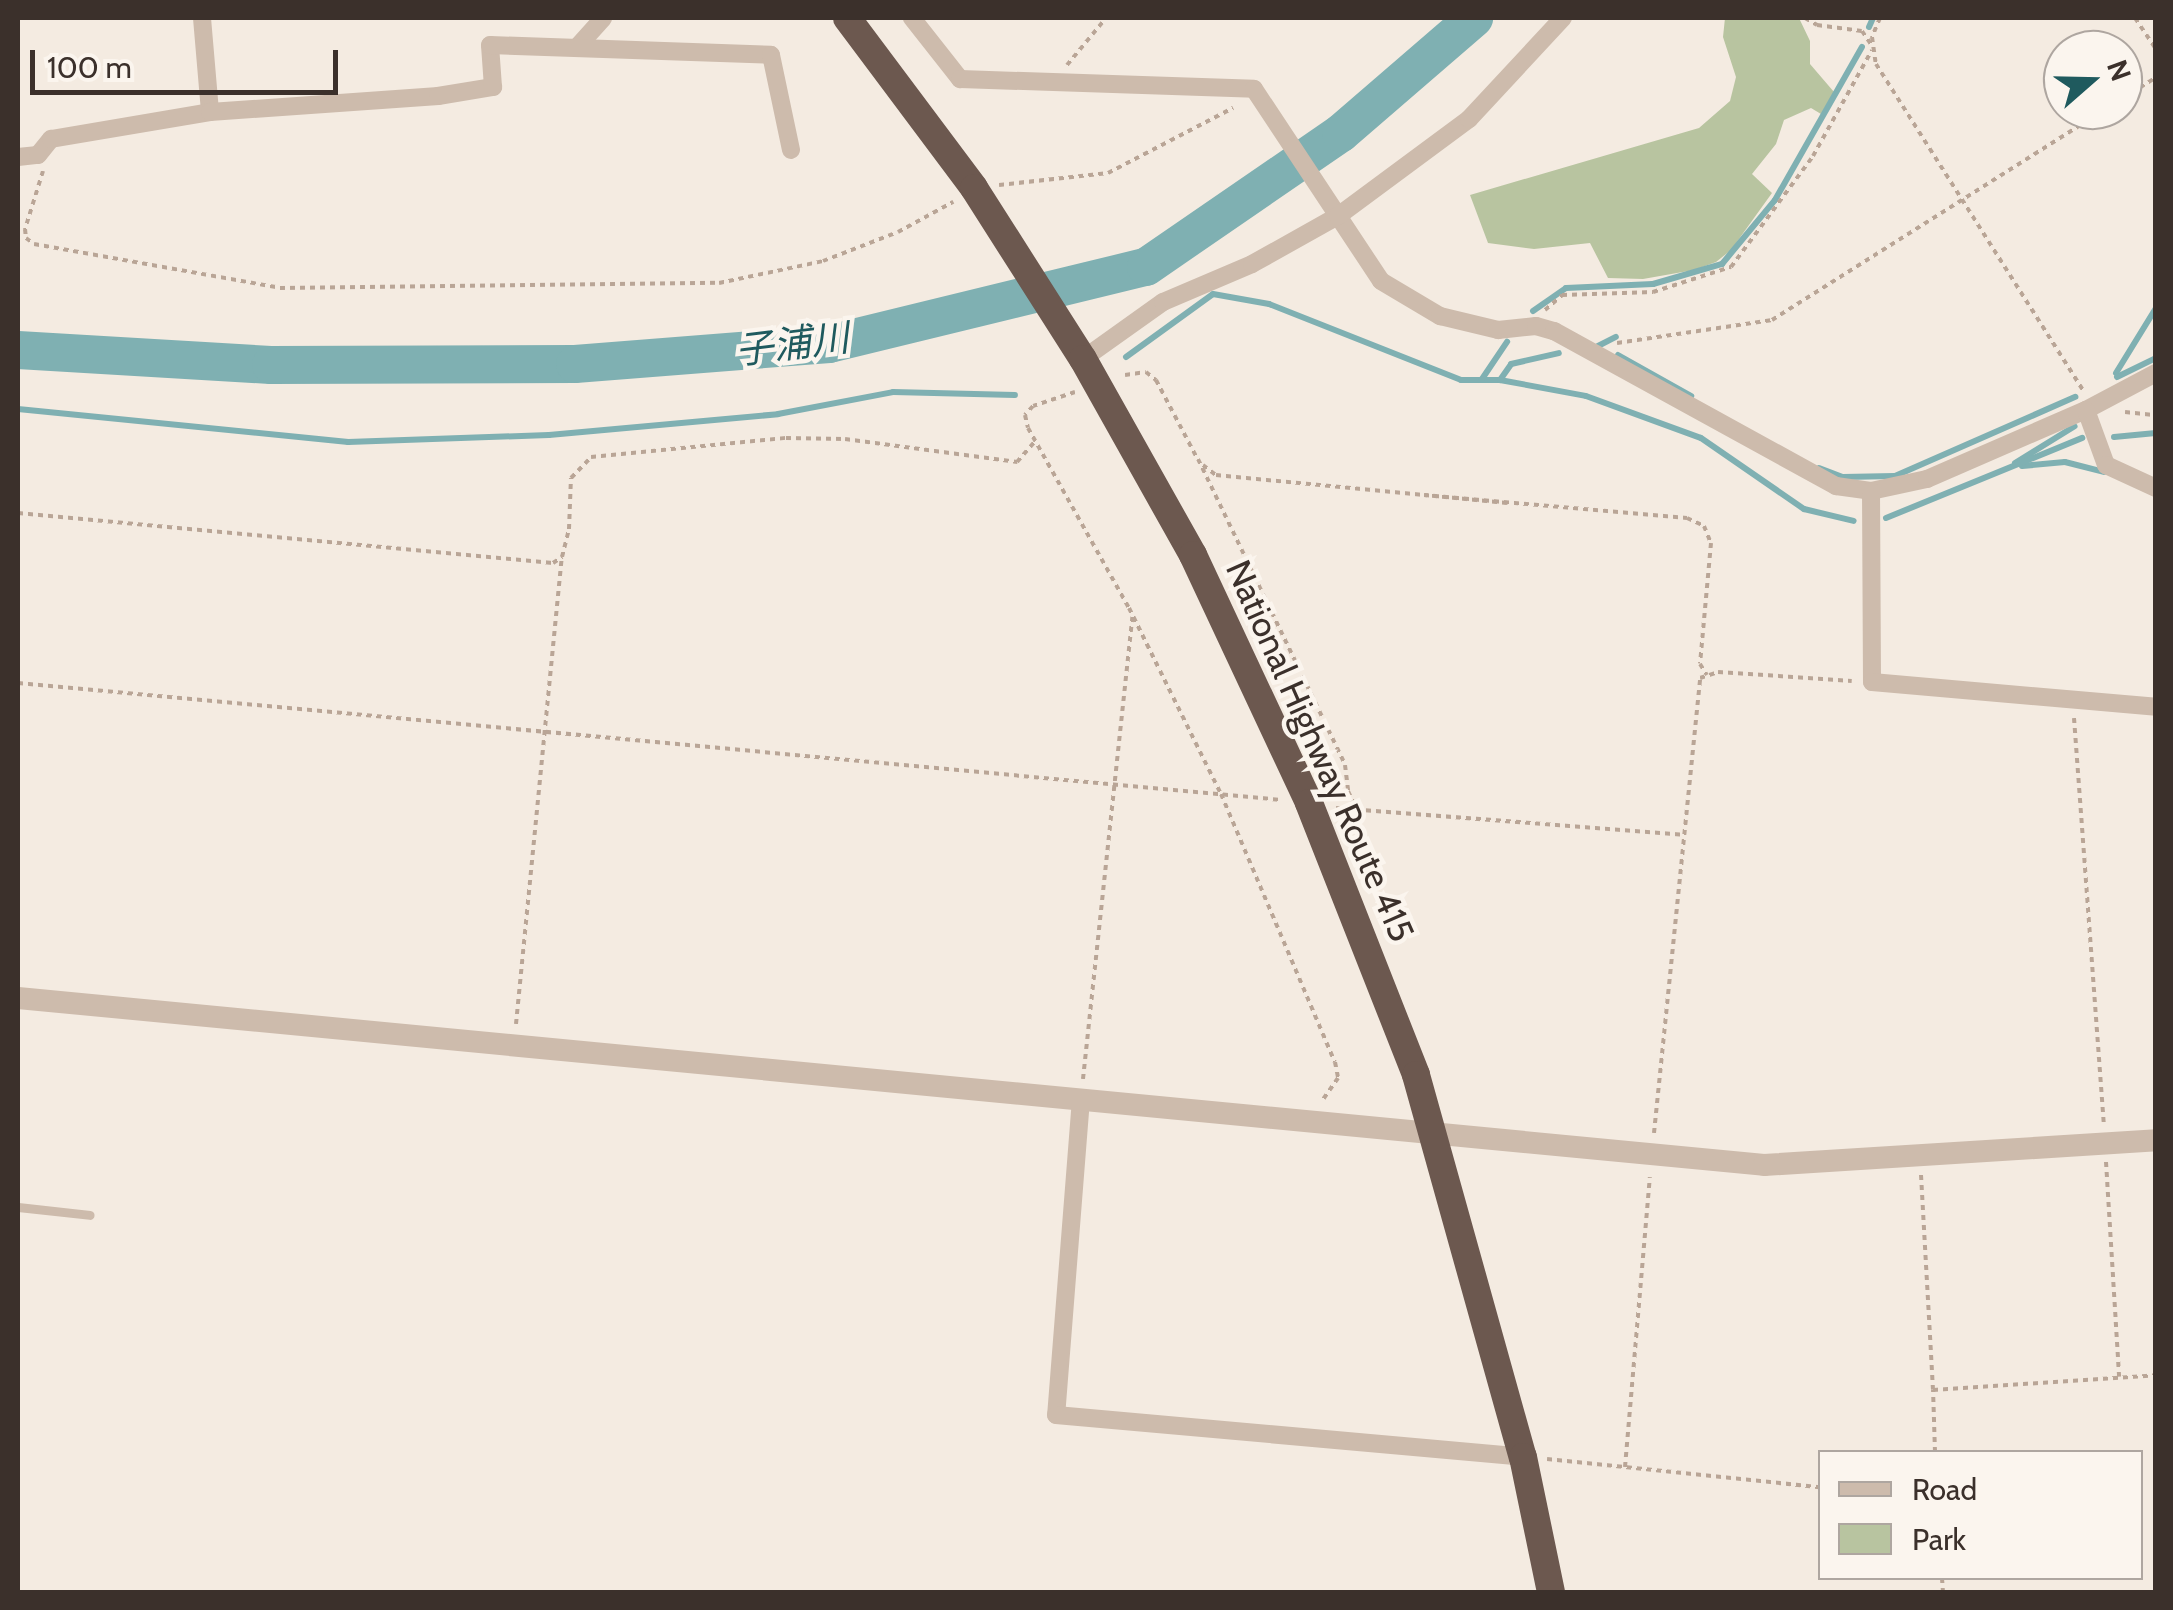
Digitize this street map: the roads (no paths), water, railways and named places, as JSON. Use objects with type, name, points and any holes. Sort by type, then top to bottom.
[{"type":"highway","name":"National Highway Route 415","points":[[847,18],[978,195],[1077,349],[1194,555],[1309,802],[1416,1075],[1523,1457],[1552,1592]]},
{"type":"street","points":[[202,18],[210,112]]},
{"type":"street","points":[[579,45],[602,18]]},
{"type":"street","points":[[912,18],[960,79],[1254,89],[1382,281],[1440,316],[1498,330],[1536,326],[1606,359],[1786,463],[1836,486],[1870,490],[1927,479],[2096,409],[2156,374]]},
{"type":"street","points":[[1077,349],[1162,302],[1252,264],[1335,212],[1469,119],[1564,18]]},
{"type":"street","points":[[18,157],[38,155],[52,140],[210,112],[438,96],[493,87],[490,45],[579,45],[771,55],[791,150]]},
{"type":"street","points":[[2096,409],[2106,465],[2156,488]]},
{"type":"street","points":[[1870,490],[1872,682],[2156,707]]},
{"type":"street","points":[[18,998],[1764,1165],[2156,1140]]},
{"type":"street","points":[[1081,1099],[1056,1415],[1523,1457]]},
{"type":"lane","points":[[18,1206],[90,1215]]},
{"type":"waterway","name":"子浦川","points":[[18,350],[271,365],[575,364],[829,344],[1146,267],[1341,133],[1474,18]]},
{"type":"waterway","points":[[1869,27],[1873,18]]},
{"type":"waterway","points":[[1533,311],[1566,288],[1653,284],[1722,264],[1775,200],[1862,47]]},
{"type":"waterway","points":[[1126,357],[1213,294],[1269,304],[1461,380],[1500,380],[1586,396],[1701,438],[1804,509],[1854,521]]},
{"type":"waterway","points":[[2116,373],[2156,308]]},
{"type":"waterway","points":[[1598,346],[1616,337]]},
{"type":"waterway","points":[[1482,379],[1507,342]]},
{"type":"waterway","points":[[1500,380],[1511,364],[1559,353]]},
{"type":"waterway","points":[[1618,355],[1691,396]]},
{"type":"waterway","points":[[2117,377],[2156,358]]},
{"type":"waterway","points":[[18,409],[348,442],[549,435],[778,414],[893,392],[1015,395]]},
{"type":"waterway","points":[[1819,468],[1843,477],[1895,476],[2075,397]]},
{"type":"waterway","points":[[2015,463],[2075,426]]},
{"type":"waterway","points":[[2114,437],[2156,433]]},
{"type":"waterway","points":[[1886,518],[2082,438]]},
{"type":"waterway","points":[[2022,466],[2065,462],[2104,472]]}]
